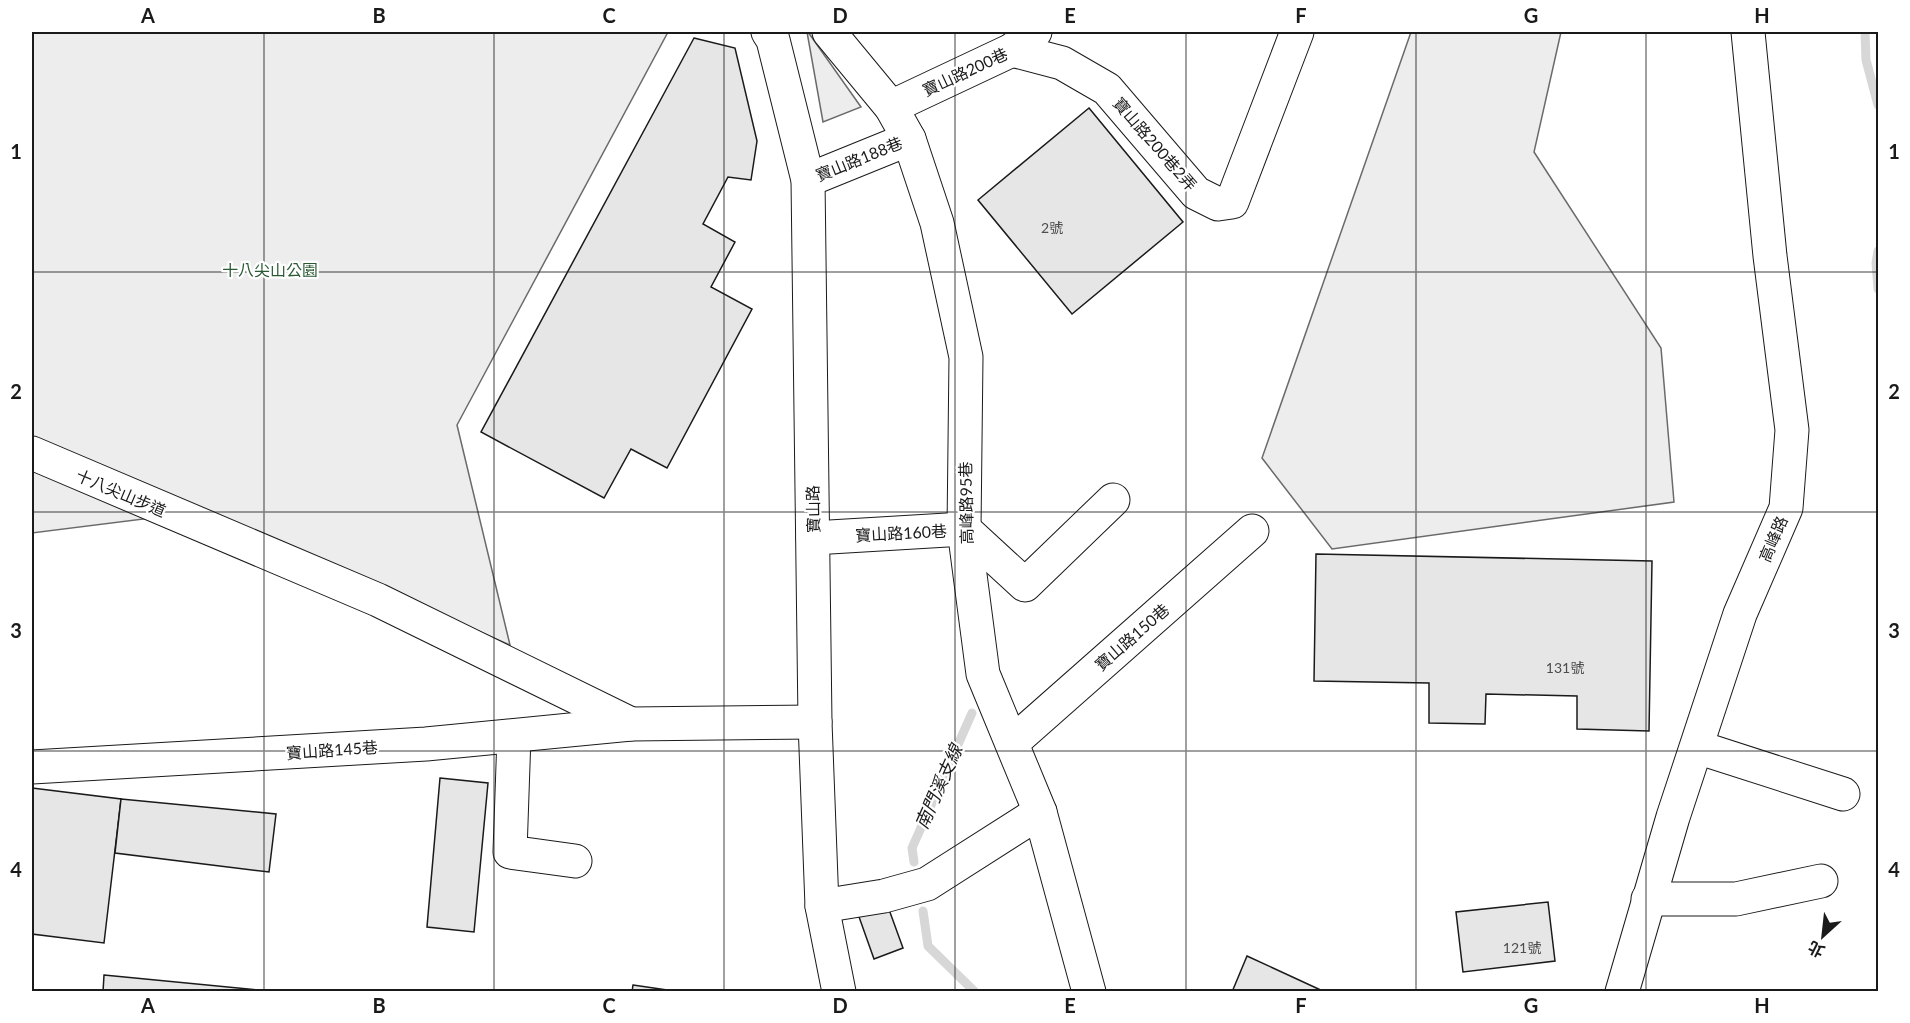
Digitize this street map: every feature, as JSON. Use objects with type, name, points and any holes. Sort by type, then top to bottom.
[{"type":"street","name":"寶山路","points":[[768,32],[773,40],[808,180],[815,722],[822,906],[844,975]]},
{"type":"street","name":"高峰路95巷","points":[[829,32],[891,106],[909,139],[937,223],[966,357],[964,529],[983,674],[1040,812],[1089,992]]},
{"type":"street","name":"寶山路200巷2弄","points":[[1024,41],[1107,89],[1196,193],[1218,204],[1232,202],[1297,32]]},
{"type":"street","name":"高峰路","points":[[1622,992],[1648,899],[1740,615],[1786,508],[1792,430],[1770,256],[1748,32]]},
{"type":"street","name":"寶山路200巷","points":[[891,106],[1024,41]]},
{"type":"street","name":"寶山路188巷","points":[[808,180],[909,139]]},
{"type":"street","name":"十八尖山步道","points":[[32,453],[211,532]]},
{"type":"street","name":"寶山路160巷","points":[[813,538],[964,529],[1025,585],[1113,500]]},
{"type":"street","name":"寶山路150巷","points":[[1012,742],[1252,531]]},
{"type":"street","name":"寶山路145巷","points":[[211,532],[378,600],[631,724]]},
{"type":"street","name":"寶山路145巷","points":[[32,767],[426,744],[631,724],[815,722]]},
{"type":"street","points":[[514,736],[510,852],[574,861]]},
{"type":"street","points":[[1697,747],[1843,794]]},
{"type":"street","points":[[822,906],[884,896],[927,884],[1040,812]]},
{"type":"street","points":[[1648,899],[1736,900],[1821,881]]},
{"type":"green space","name":"十八尖山公園","points":[[32,32],[668,32],[457,425],[510,645],[207,511],[32,533]]},
{"type":"green space","points":[[808,32],[861,107],[823,122]]},
{"type":"green space","points":[[1411,32],[1561,32],[1534,152],[1661,348],[1674,502],[1332,549],[1262,458]]},
{"type":"building","points":[[694,38],[735,48],[757,141],[751,180],[728,177],[703,224],[735,242],[711,287],[752,309],[667,468],[631,449],[604,498],[481,432]]},
{"type":"building","points":[[1089,108],[1183,222],[1072,314],[978,200]]},
{"type":"building","points":[[1316,554],[1652,561],[1649,731],[1577,729],[1577,696],[1486,694],[1485,724],[1429,723],[1429,683],[1314,681]]},
{"type":"building","points":[[440,778],[488,783],[474,932],[427,927]]},
{"type":"building","points":[[32,788],[121,799],[104,943],[32,934]]},
{"type":"building","points":[[121,799],[276,814],[269,872],[115,853]]},
{"type":"building","points":[[1548,902],[1555,961],[1463,972],[1456,912]]},
{"type":"building","points":[[887,904],[903,948],[874,959],[858,914]]},
{"type":"building","points":[[1247,956],[1325,992],[1232,992]]},
{"type":"building","points":[[104,975],[278,992],[103,992]]},
{"type":"building","points":[[633,985],[681,992],[632,992]]},
{"type":"waterway","points":[[1865,32],[1866,60],[1878,105]]},
{"type":"waterway","points":[[1878,251],[1876,263],[1878,289]]},
{"type":"waterway","name":"南門溪支線","points":[[914,862],[912,848],[972,713]]},
{"type":"waterway","name":"南門溪支線","points":[[923,911],[928,946],[975,992]]}]
